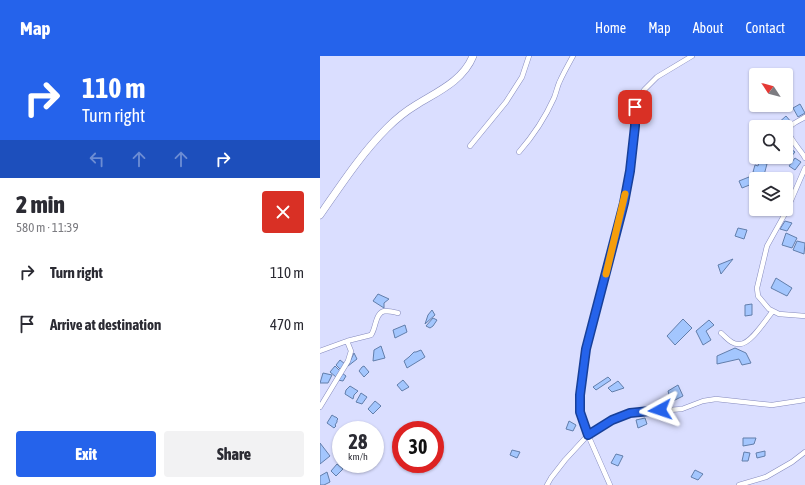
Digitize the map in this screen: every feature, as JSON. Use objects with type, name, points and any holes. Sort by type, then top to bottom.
[{"type":"street","points":[[320,215],[368,148],[388,127],[414,106],[456,80],[465,70],[473,56]]},
{"type":"street","points":[[470,146],[506,102],[522,77],[529,56]]},
{"type":"street","points":[[519,152],[532,137],[545,117],[555,97],[559,83],[566,68],[574,56]]},
{"type":"street","points":[[610,485],[588,435],[580,412],[580,395],[586,349],[624,203],[630,171],[635,126],[635,107],[638,98],[657,77],[692,56]]},
{"type":"street","points":[[805,117],[790,127],[788,131],[805,158]]},
{"type":"street","points":[[805,168],[786,212],[767,246],[757,288],[758,296],[769,309],[779,314],[805,316]]},
{"type":"street","points":[[721,333],[732,342],[739,344],[745,343],[752,337],[773,310]]},
{"type":"street","points":[[320,351],[347,341],[371,336],[374,332],[379,313],[384,311],[398,313]]},
{"type":"street","points":[[320,407],[348,361],[351,352],[347,341]]},
{"type":"street","points":[[547,485],[565,460],[588,435],[612,420],[630,413],[682,409],[703,401],[716,399],[772,405],[805,400]]},
{"type":"street","points":[[739,485],[766,477],[792,462],[805,452]]},
{"type":"building","points":[[800,104],[805,113],[798,117],[793,108]]},
{"type":"building","points":[[786,116],[789,120],[782,120]]},
{"type":"building","points":[[795,158],[801,162],[795,170],[789,166],[793,164]]},
{"type":"building","points":[[758,164],[767,164],[765,172],[753,172],[755,165],[758,166]]},
{"type":"building","points":[[749,177],[749,185],[742,188],[739,181]]},
{"type":"building","points":[[785,221],[792,223],[787,231],[780,229]]},
{"type":"building","points":[[738,228],[747,230],[744,239],[735,236]]},
{"type":"building","points":[[786,233],[797,238],[792,248],[782,245]]},
{"type":"building","points":[[797,241],[805,243],[804,254],[793,250]]},
{"type":"building","points":[[733,259],[721,274],[718,265]]},
{"type":"building","points":[[776,278],[792,288],[787,296],[771,288]]},
{"type":"building","points":[[378,294],[389,299],[384,303],[384,308],[373,301]]},
{"type":"building","points":[[752,304],[752,315],[745,316],[745,305]]},
{"type":"building","points":[[432,310],[435,315],[425,324],[428,315]]},
{"type":"building","points":[[433,318],[437,320],[433,326],[430,328],[426,326]]},
{"type":"building","points":[[683,319],[692,328],[675,345],[667,336]]},
{"type":"building","points":[[709,320],[714,325],[706,331],[711,340],[703,345],[696,331]]},
{"type":"building","points":[[405,325],[407,332],[395,338],[393,330]]},
{"type":"building","points":[[381,346],[385,358],[373,361],[374,350]]},
{"type":"building","points":[[735,348],[746,353],[751,363],[742,365],[739,359],[717,364],[717,356]]},
{"type":"building","points":[[421,350],[425,357],[407,368],[404,361],[414,352]]},
{"type":"building","points":[[354,353],[357,359],[348,366]]},
{"type":"building","points":[[340,360],[345,364],[341,370],[336,365]]},
{"type":"building","points":[[335,366],[340,371],[336,377],[330,372]]},
{"type":"building","points":[[364,366],[369,372],[364,377],[359,371]]},
{"type":"building","points":[[323,373],[332,375],[328,383],[320,383]]},
{"type":"building","points":[[342,373],[346,376],[343,381],[338,380]]},
{"type":"building","points":[[608,377],[611,380],[596,390],[593,387]]},
{"type":"building","points":[[403,380],[409,387],[402,391],[397,385]]},
{"type":"building","points":[[618,381],[624,388],[612,392],[608,388]]},
{"type":"building","points":[[678,385],[683,396],[671,402],[668,391]]},
{"type":"building","points":[[350,386],[358,391],[354,395],[353,399],[345,394],[346,390]]},
{"type":"building","points":[[361,393],[367,397],[362,404],[356,402]]},
{"type":"building","points":[[375,401],[381,406],[373,414],[368,409]]},
{"type":"building","points":[[332,415],[338,419],[337,421],[332,421],[332,427],[327,423]]},
{"type":"building","points":[[645,418],[647,424],[638,428],[636,420]]},
{"type":"building","points":[[569,421],[576,425],[573,431],[566,429]]},
{"type":"building","points":[[743,438],[756,438],[754,444],[743,446]]},
{"type":"building","points":[[320,443],[330,456],[320,464]]},
{"type":"building","points":[[512,450],[520,452],[517,458],[510,455]]},
{"type":"building","points":[[765,451],[765,456],[757,458],[756,453]]},
{"type":"building","points":[[744,452],[750,453],[748,461],[742,461]]},
{"type":"building","points":[[616,454],[623,456],[618,466],[611,463]]},
{"type":"building","points":[[695,470],[703,474],[698,480],[691,477]]},
{"type":"building","points":[[327,472],[330,482],[320,485],[320,476]]},
{"type":"slow traffic","points":[[606,274],[625,194]]},
{"type":"route","points":[[635,107],[635,126],[630,171],[624,203],[586,349],[580,395],[580,412],[588,435],[612,420],[630,413],[660,410]]}]
